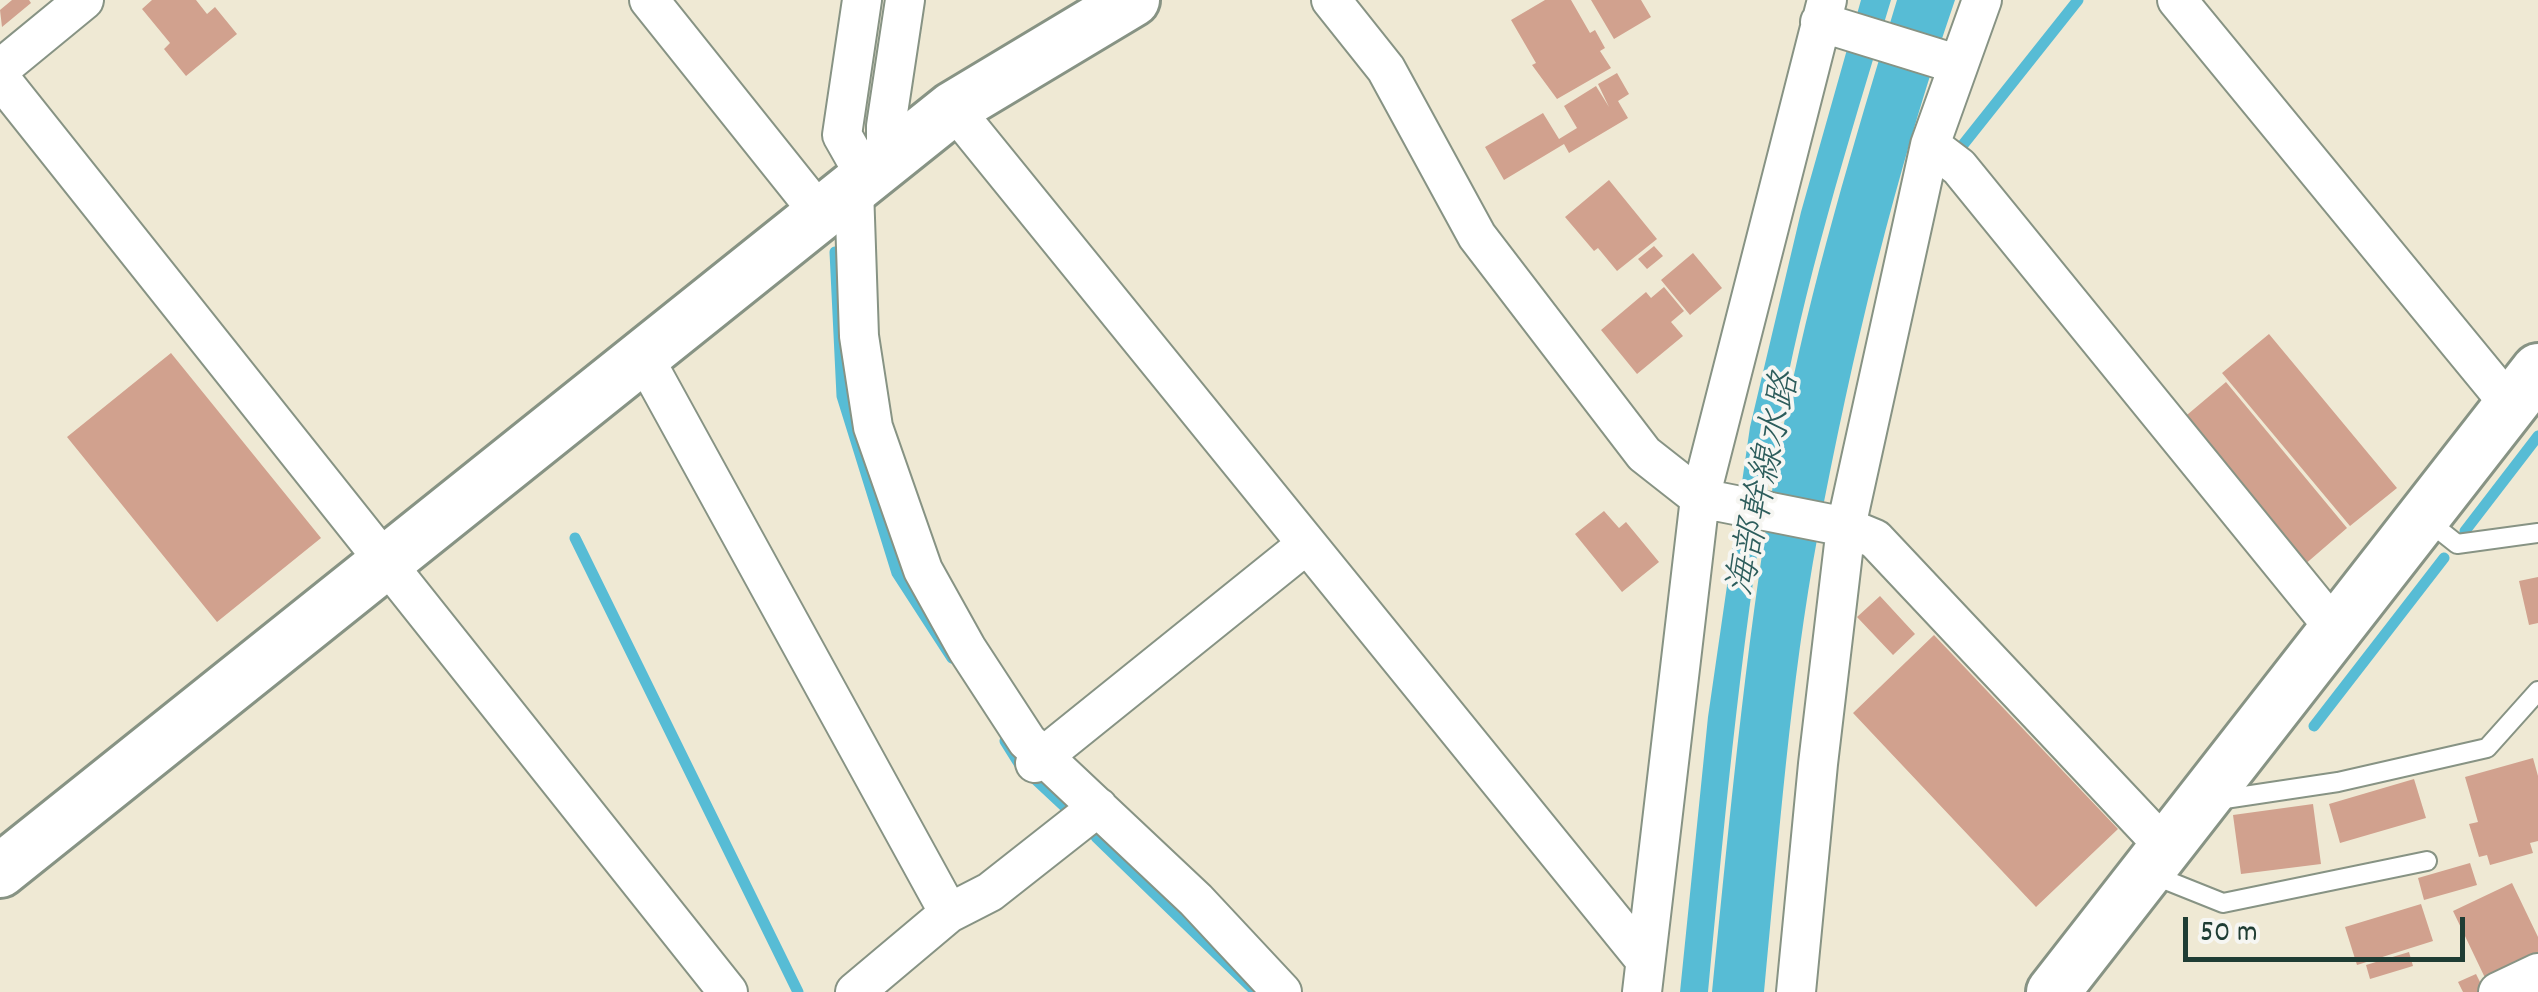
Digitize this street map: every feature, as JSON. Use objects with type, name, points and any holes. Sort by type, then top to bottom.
[{"type":"street","points":[[0,68],[84,0]]},
{"type":"street","points":[[649,0],[857,186]]},
{"type":"street","points":[[862,0],[842,135],[857,186],[858,336],[873,427],[923,570],[1040,760],[1098,808],[1196,900],[1282,992]]},
{"type":"street","points":[[857,186],[886,126],[905,0]]},
{"type":"street","points":[[0,871],[953,108],[1133,0]]},
{"type":"street","points":[[1331,0],[1386,69],[1477,236],[1644,454],[1710,500],[1836,525],[1876,539],[2157,861]]},
{"type":"street","points":[[1796,992],[1836,525],[1949,62],[1982,0]]},
{"type":"street","points":[[2053,992],[2524,387],[2177,0]]},
{"type":"street","points":[[1643,976],[1710,500],[1825,15],[1949,62]]},
{"type":"street","points":[[0,78],[728,992]]},
{"type":"street","points":[[953,108],[1307,544],[1643,976]]},
{"type":"street","points":[[1930,145],[1959,167],[2336,630]]},
{"type":"street","points":[[642,356],[948,913]]},
{"type":"street","points":[[1040,760],[1307,544]]},
{"type":"street","points":[[855,992],[948,913],[990,892],[1098,808]]},
{"type":"street","points":[[2498,992],[2538,972]]},
{"type":"lane","points":[[2423,518],[2457,544],[2538,533]]},
{"type":"lane","points":[[2203,802],[2338,782],[2487,748],[2538,691]]},
{"type":"lane","points":[[2157,861],[2223,903],[2427,861]]},
{"type":"water","name":"海部幹線水路","points":[[1861,0],[1891,0],[1813,269],[1777,434],[1745,642],[1708,992],[1680,992],[1708,717],[1750,427],[1801,212]]},
{"type":"water","points":[[1897,0],[1955,0],[1913,131],[1877,264],[1818,534],[1793,705],[1764,992],[1712,992],[1750,642],[1782,434],[1819,269]]},
{"type":"building","points":[[12,0],[31,3],[2,27],[0,10]]},
{"type":"building","points":[[152,0],[196,0],[207,14],[215,7],[237,34],[186,76],[164,49],[170,43],[142,9]]},
{"type":"building","points":[[1545,0],[1571,0],[1590,33],[1595,30],[1605,48],[1600,51],[1611,68],[1557,99],[1532,65],[1536,63],[1511,20]]},
{"type":"building","points":[[1591,0],[1641,0],[1651,17],[1614,39]]},
{"type":"building","points":[[1617,73],[1629,94],[1618,101],[1628,118],[1569,153],[1564,144],[1504,180],[1485,147],[1543,113],[1559,139],[1577,128],[1564,106],[1596,86],[1609,107],[1598,84]]},
{"type":"building","points":[[1609,180],[1657,239],[1617,271],[1565,217]]},
{"type":"building","points":[[1654,246],[1663,256],[1647,269],[1638,259]]},
{"type":"building","points":[[1693,253],[1722,288],[1690,315],[1661,280]]},
{"type":"building","points":[[1664,287],[1684,311],[1671,322],[1683,336],[1637,374],[1601,330],[1646,292],[1651,298]]},
{"type":"building","points":[[2269,334],[2397,488],[2350,526],[2222,373]]},
{"type":"building","points":[[171,353],[321,538],[217,622],[67,437]]},
{"type":"building","points":[[2226,382],[2347,528],[2303,566],[2181,420]]},
{"type":"building","points":[[1604,511],[1619,528],[1626,522],[1659,562],[1622,592],[1575,534]]},
{"type":"building","points":[[2538,577],[2538,623],[2529,625],[2519,581]]},
{"type":"building","points":[[1880,596],[1915,634],[1893,655],[1857,617]]},
{"type":"building","points":[[1934,635],[2118,829],[2036,907],[1853,713]]},
{"type":"building","points":[[2533,758],[2538,776],[2538,841],[2530,843],[2533,853],[2490,865],[2487,855],[2479,857],[2469,824],[2478,822],[2465,777]]},
{"type":"building","points":[[2414,779],[2426,818],[2340,843],[2329,804]]},
{"type":"building","points":[[2313,804],[2321,864],[2241,874],[2233,815]]},
{"type":"building","points":[[2470,863],[2477,885],[2424,900],[2418,878]]},
{"type":"building","points":[[2512,883],[2538,937],[2538,958],[2487,982],[2453,911]]},
{"type":"building","points":[[2421,904],[2433,941],[2357,965],[2345,927]]},
{"type":"building","points":[[2409,952],[2413,966],[2370,979],[2366,965]]},
{"type":"building","points":[[2476,974],[2485,992],[2463,992],[2458,982]]},
{"type":"waterway","points":[[1962,146],[2078,0]]},
{"type":"waterway","points":[[835,252],[842,396],[897,573],[952,658]]},
{"type":"waterway","points":[[2465,531],[2538,436]]},
{"type":"waterway","points":[[575,538],[798,992]]},
{"type":"waterway","points":[[2314,726],[2444,558]]},
{"type":"waterway","points":[[1005,741],[1020,765],[1065,807]]},
{"type":"waterway","points":[[1096,837],[1256,992]]}]
